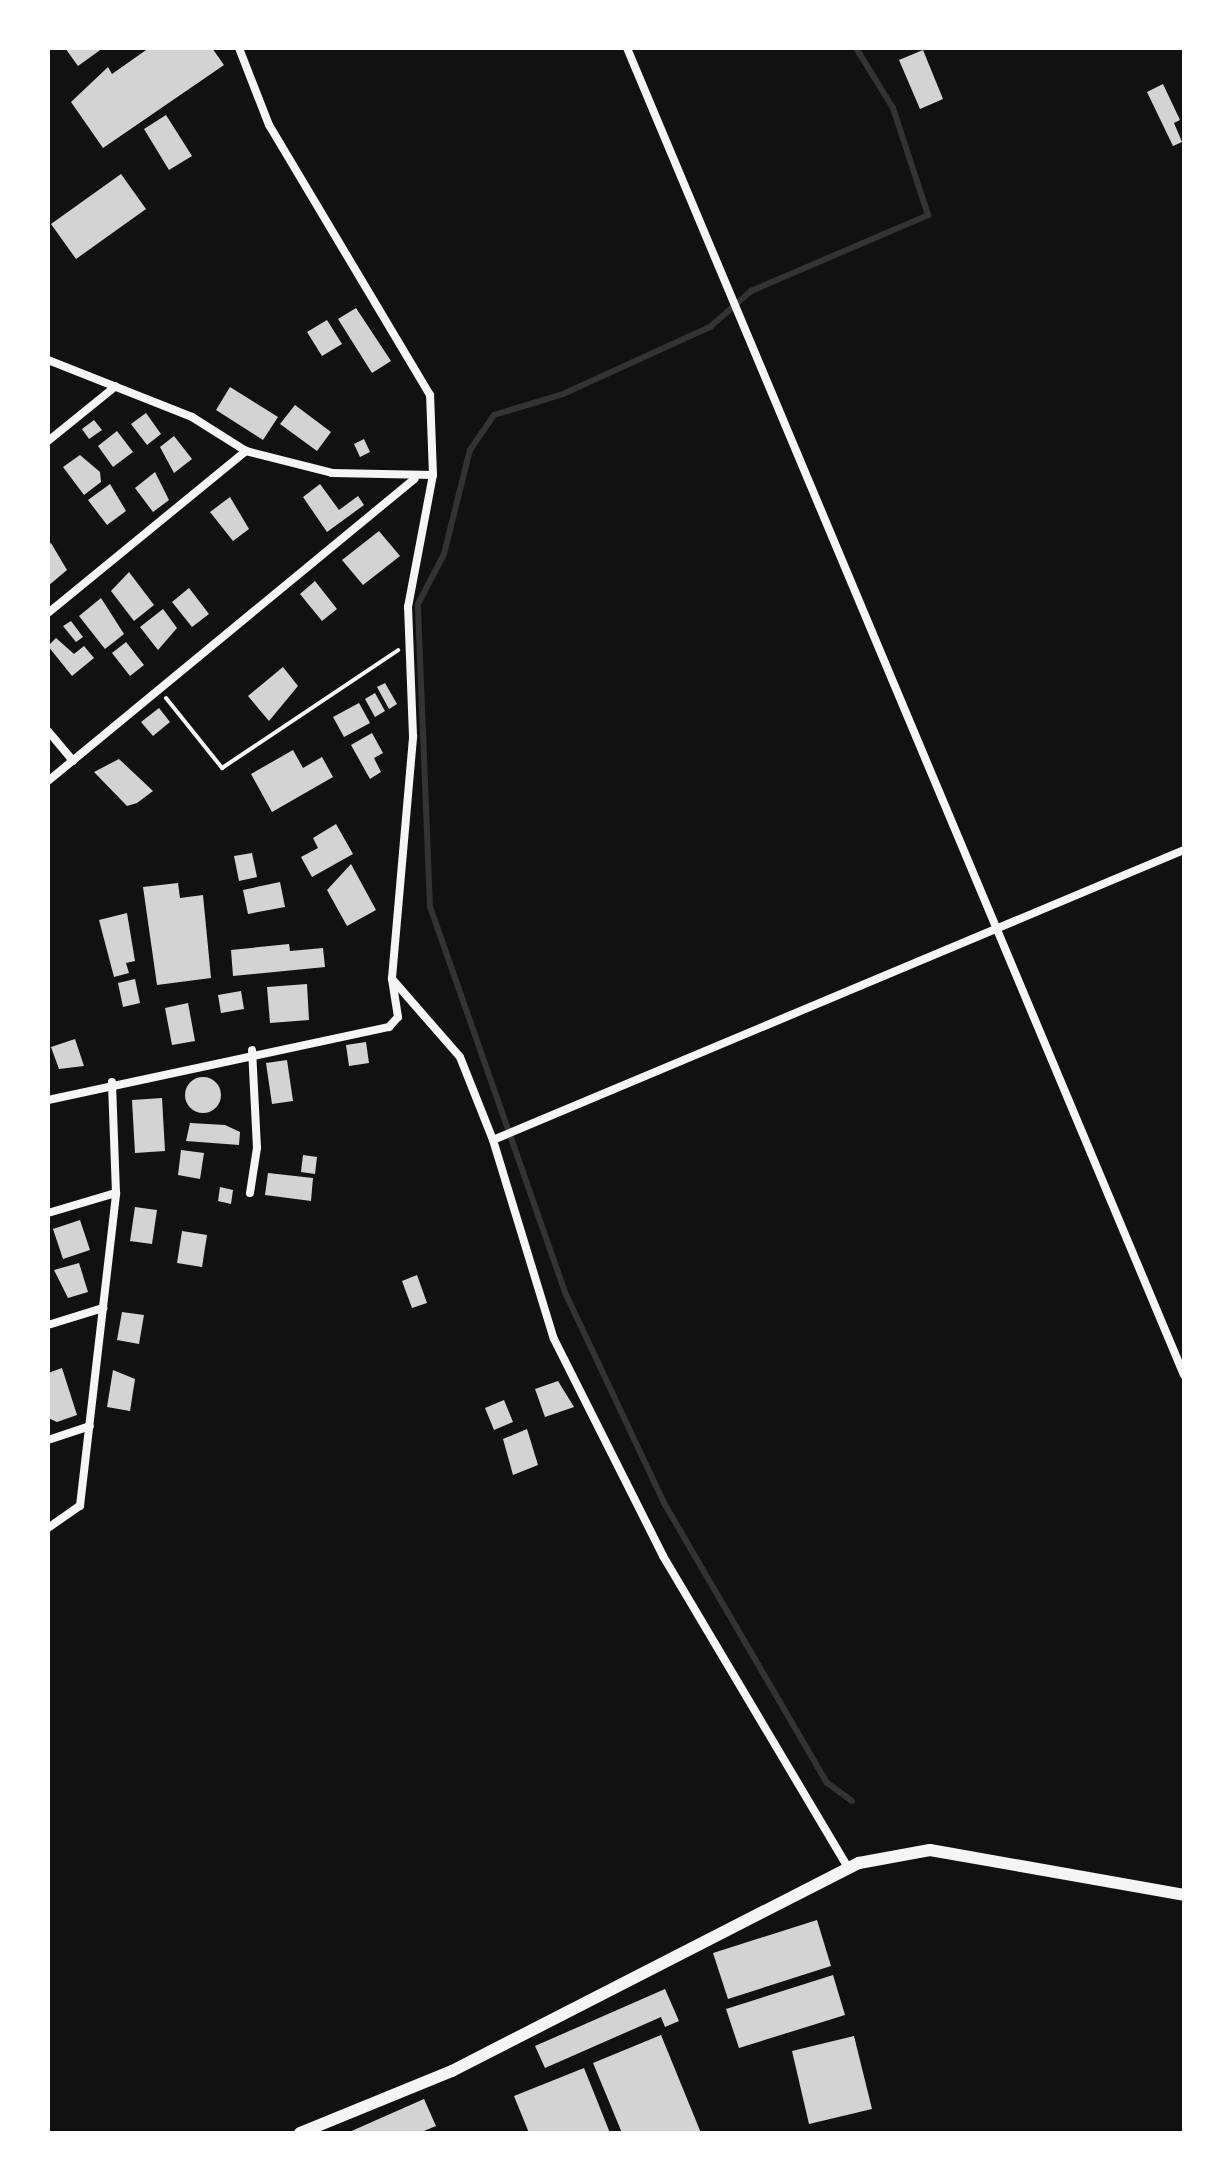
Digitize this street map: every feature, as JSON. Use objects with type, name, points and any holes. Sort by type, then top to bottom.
[{"type":"street","points":[[48,1100],[252,1050],[389,1027],[398,1017],[392,978],[408,850],[413,736],[406,644],[433,475],[430,395],[269,125],[239,48]]},
{"type":"street","points":[[627,48],[1184,1375]]},
{"type":"street","points":[[48,360],[192,417],[246,451],[332,473],[415,479],[433,475]]},
{"type":"street","points":[[48,441],[116,386]]},
{"type":"street","points":[[48,613],[246,451]]},
{"type":"street","points":[[48,781],[415,479]]},
{"type":"street","points":[[48,731],[73,761]]},
{"type":"street","points":[[493,1140],[1184,850]]},
{"type":"street","points":[[392,978],[460,1057],[493,1140],[554,1339],[663,1556],[848,1868]]},
{"type":"street","points":[[250,1193],[257,1148],[252,1050]]},
{"type":"street","points":[[48,1528],[80,1506],[116,1193],[112,1082]]},
{"type":"street","points":[[48,1213],[116,1193]]},
{"type":"street","points":[[48,1325],[103,1308]]},
{"type":"street","points":[[48,1440],[90,1426]]},
{"type":"street","points":[[300,2133],[452,2071],[848,1868],[930,1850],[1184,1895]]},
{"type":"path","points":[[160,689],[222,768],[406,644]]},
{"type":"building","points":[[65,48],[103,48],[78,66]]},
{"type":"building","points":[[149,48],[212,48],[224,65],[103,148],[71,102],[108,67],[112,74]]},
{"type":"building","points":[[923,50],[943,99],[920,109],[899,60]]},
{"type":"building","points":[[1163,84],[1180,120],[1174,123],[1182,142],[1173,146],[1147,92]]},
{"type":"building","points":[[166,115],[192,156],[169,170],[144,129]]},
{"type":"building","points":[[121,174],[146,209],[76,259],[51,224]]},
{"type":"building","points":[[356,308],[391,361],[372,373],[338,319]]},
{"type":"building","points":[[327,320],[342,344],[322,356],[307,332]]},
{"type":"building","points":[[230,387],[278,417],[263,440],[216,410]]},
{"type":"building","points":[[295,405],[331,432],[317,451],[280,424]]},
{"type":"building","points":[[146,413],[161,434],[147,445],[131,424]]},
{"type":"building","points":[[94,420],[102,430],[89,439],[82,429]]},
{"type":"building","points":[[117,431],[133,452],[113,467],[98,446]]},
{"type":"building","points":[[174,436],[192,459],[174,473],[160,447]]},
{"type":"building","points":[[364,439],[370,452],[360,457],[354,444]]},
{"type":"building","points":[[80,455],[100,472],[101,482],[84,495],[63,467]]},
{"type":"building","points":[[155,472],[169,500],[153,512],[135,488]]},
{"type":"building","points":[[110,484],[126,511],[107,525],[88,500]]},
{"type":"building","points":[[320,484],[339,510],[358,496],[364,505],[327,532],[303,497]]},
{"type":"building","points":[[230,497],[249,529],[233,541],[210,512]]},
{"type":"building","points":[[379,531],[400,556],[363,585],[342,560]]},
{"type":"building","points":[[51,543],[67,570],[48,586],[48,545]]},
{"type":"building","points":[[129,572],[154,605],[134,621],[111,591]]},
{"type":"building","points":[[315,581],[337,609],[322,621],[300,594]]},
{"type":"building","points":[[189,588],[209,614],[192,627],[172,602]]},
{"type":"building","points":[[101,598],[124,634],[105,649],[79,616]]},
{"type":"building","points":[[163,609],[177,628],[158,650],[140,627]]},
{"type":"building","points":[[71,621],[83,637],[76,642],[63,626]]},
{"type":"building","points":[[56,638],[74,654],[84,646],[94,658],[72,676],[48,646]]},
{"type":"building","points":[[126,642],[144,665],[130,676],[112,653]]},
{"type":"building","points":[[283,667],[298,686],[269,721],[248,696]]},
{"type":"building","points":[[385,683],[397,704],[389,709],[377,687]]},
{"type":"building","points":[[375,693],[385,711],[375,717],[365,699]]},
{"type":"building","points":[[359,703],[370,723],[344,737],[333,717]]},
{"type":"building","points":[[159,708],[170,722],[153,736],[141,722]]},
{"type":"building","points":[[372,733],[383,753],[374,758],[381,772],[370,779],[351,745]]},
{"type":"building","points":[[293,750],[303,768],[322,757],[333,777],[272,812],[251,774]]},
{"type":"building","points":[[119,759],[153,791],[127,806],[94,772]]},
{"type":"building","points":[[336,824],[353,854],[312,877],[301,857],[318,848],[313,838]]},
{"type":"building","points":[[252,853],[257,877],[239,881],[234,856]]},
{"type":"building","points":[[351,864],[376,910],[347,926],[327,890]]},
{"type":"building","points":[[280,882],[285,907],[248,914],[243,890]]},
{"type":"building","points":[[178,883],[180,898],[203,895],[211,978],[157,985],[143,887]]},
{"type":"building","points":[[127,913],[135,961],[126,963],[129,973],[114,977],[99,920]]},
{"type":"building","points":[[289,944],[290,951],[323,948],[325,967],[233,976],[231,950]]},
{"type":"building","points":[[135,979],[140,1003],[123,1007],[118,983]]},
{"type":"building","points":[[307,984],[309,1020],[270,1023],[267,987]]},
{"type":"building","points":[[241,991],[244,1009],[221,1013],[218,995]]},
{"type":"building","points":[[188,1003],[195,1041],[172,1045],[165,1008]]},
{"type":"building","points":[[75,1039],[84,1066],[59,1069],[51,1047]]},
{"type":"building","points":[[366,1042],[369,1063],[349,1066],[346,1045]]},
{"type":"building","points":[[287,1060],[293,1101],[272,1104],[266,1063]]},
{"type":"building","points":[[203,1077],[216,1082],[221,1095],[216,1108],[203,1113],[190,1108],[185,1095],[190,1082]]},
{"type":"building","points":[[162,1098],[165,1151],[135,1153],[132,1100]]},
{"type":"building","points":[[190,1123],[225,1125],[240,1132],[239,1145],[186,1141]]},
{"type":"building","points":[[181,1150],[204,1153],[200,1179],[178,1175]]},
{"type":"building","points":[[303,1155],[317,1157],[315,1174],[301,1172]]},
{"type":"building","points":[[268,1173],[313,1178],[311,1201],[265,1195]]},
{"type":"building","points":[[220,1187],[233,1190],[231,1204],[218,1201]]},
{"type":"building","points":[[135,1207],[157,1210],[152,1244],[130,1241]]},
{"type":"building","points":[[80,1220],[90,1250],[63,1259],[53,1229]]},
{"type":"building","points":[[182,1231],[207,1235],[202,1267],[177,1263]]},
{"type":"building","points":[[79,1263],[88,1292],[68,1298],[54,1270]]},
{"type":"building","points":[[417,1275],[427,1303],[412,1308],[402,1281]]},
{"type":"building","points":[[122,1312],[144,1315],[139,1344],[117,1340]]},
{"type":"building","points":[[62,1368],[77,1415],[57,1422],[48,1418],[48,1373]]},
{"type":"building","points":[[113,1370],[135,1379],[130,1411],[107,1407]]},
{"type":"building","points":[[558,1381],[574,1407],[545,1417],[535,1389]]},
{"type":"building","points":[[504,1400],[513,1422],[494,1430],[485,1408]]},
{"type":"building","points":[[527,1429],[538,1465],[513,1475],[503,1439]]},
{"type":"building","points":[[817,1920],[831,1966],[728,1999],[713,1953]]},
{"type":"building","points":[[833,1975],[845,2015],[739,2048],[726,2009]]},
{"type":"building","points":[[665,1989],[679,2021],[665,2027],[661,2017],[545,2068],[535,2046]]},
{"type":"building","points":[[661,2035],[701,2133],[622,2133],[593,2063]]},
{"type":"building","points":[[854,2036],[872,2109],[809,2124],[792,2051]]},
{"type":"building","points":[[584,2068],[610,2133],[529,2133],[514,2096]]},
{"type":"building","points":[[424,2099],[436,2126],[419,2133],[347,2133]]},
{"type":"waterway","points":[[852,1801],[827,1783],[665,1505],[566,1295],[430,907],[418,604],[444,554],[470,450],[494,415],[563,394],[710,327],[751,291],[928,215],[893,108],[856,48]]}]
